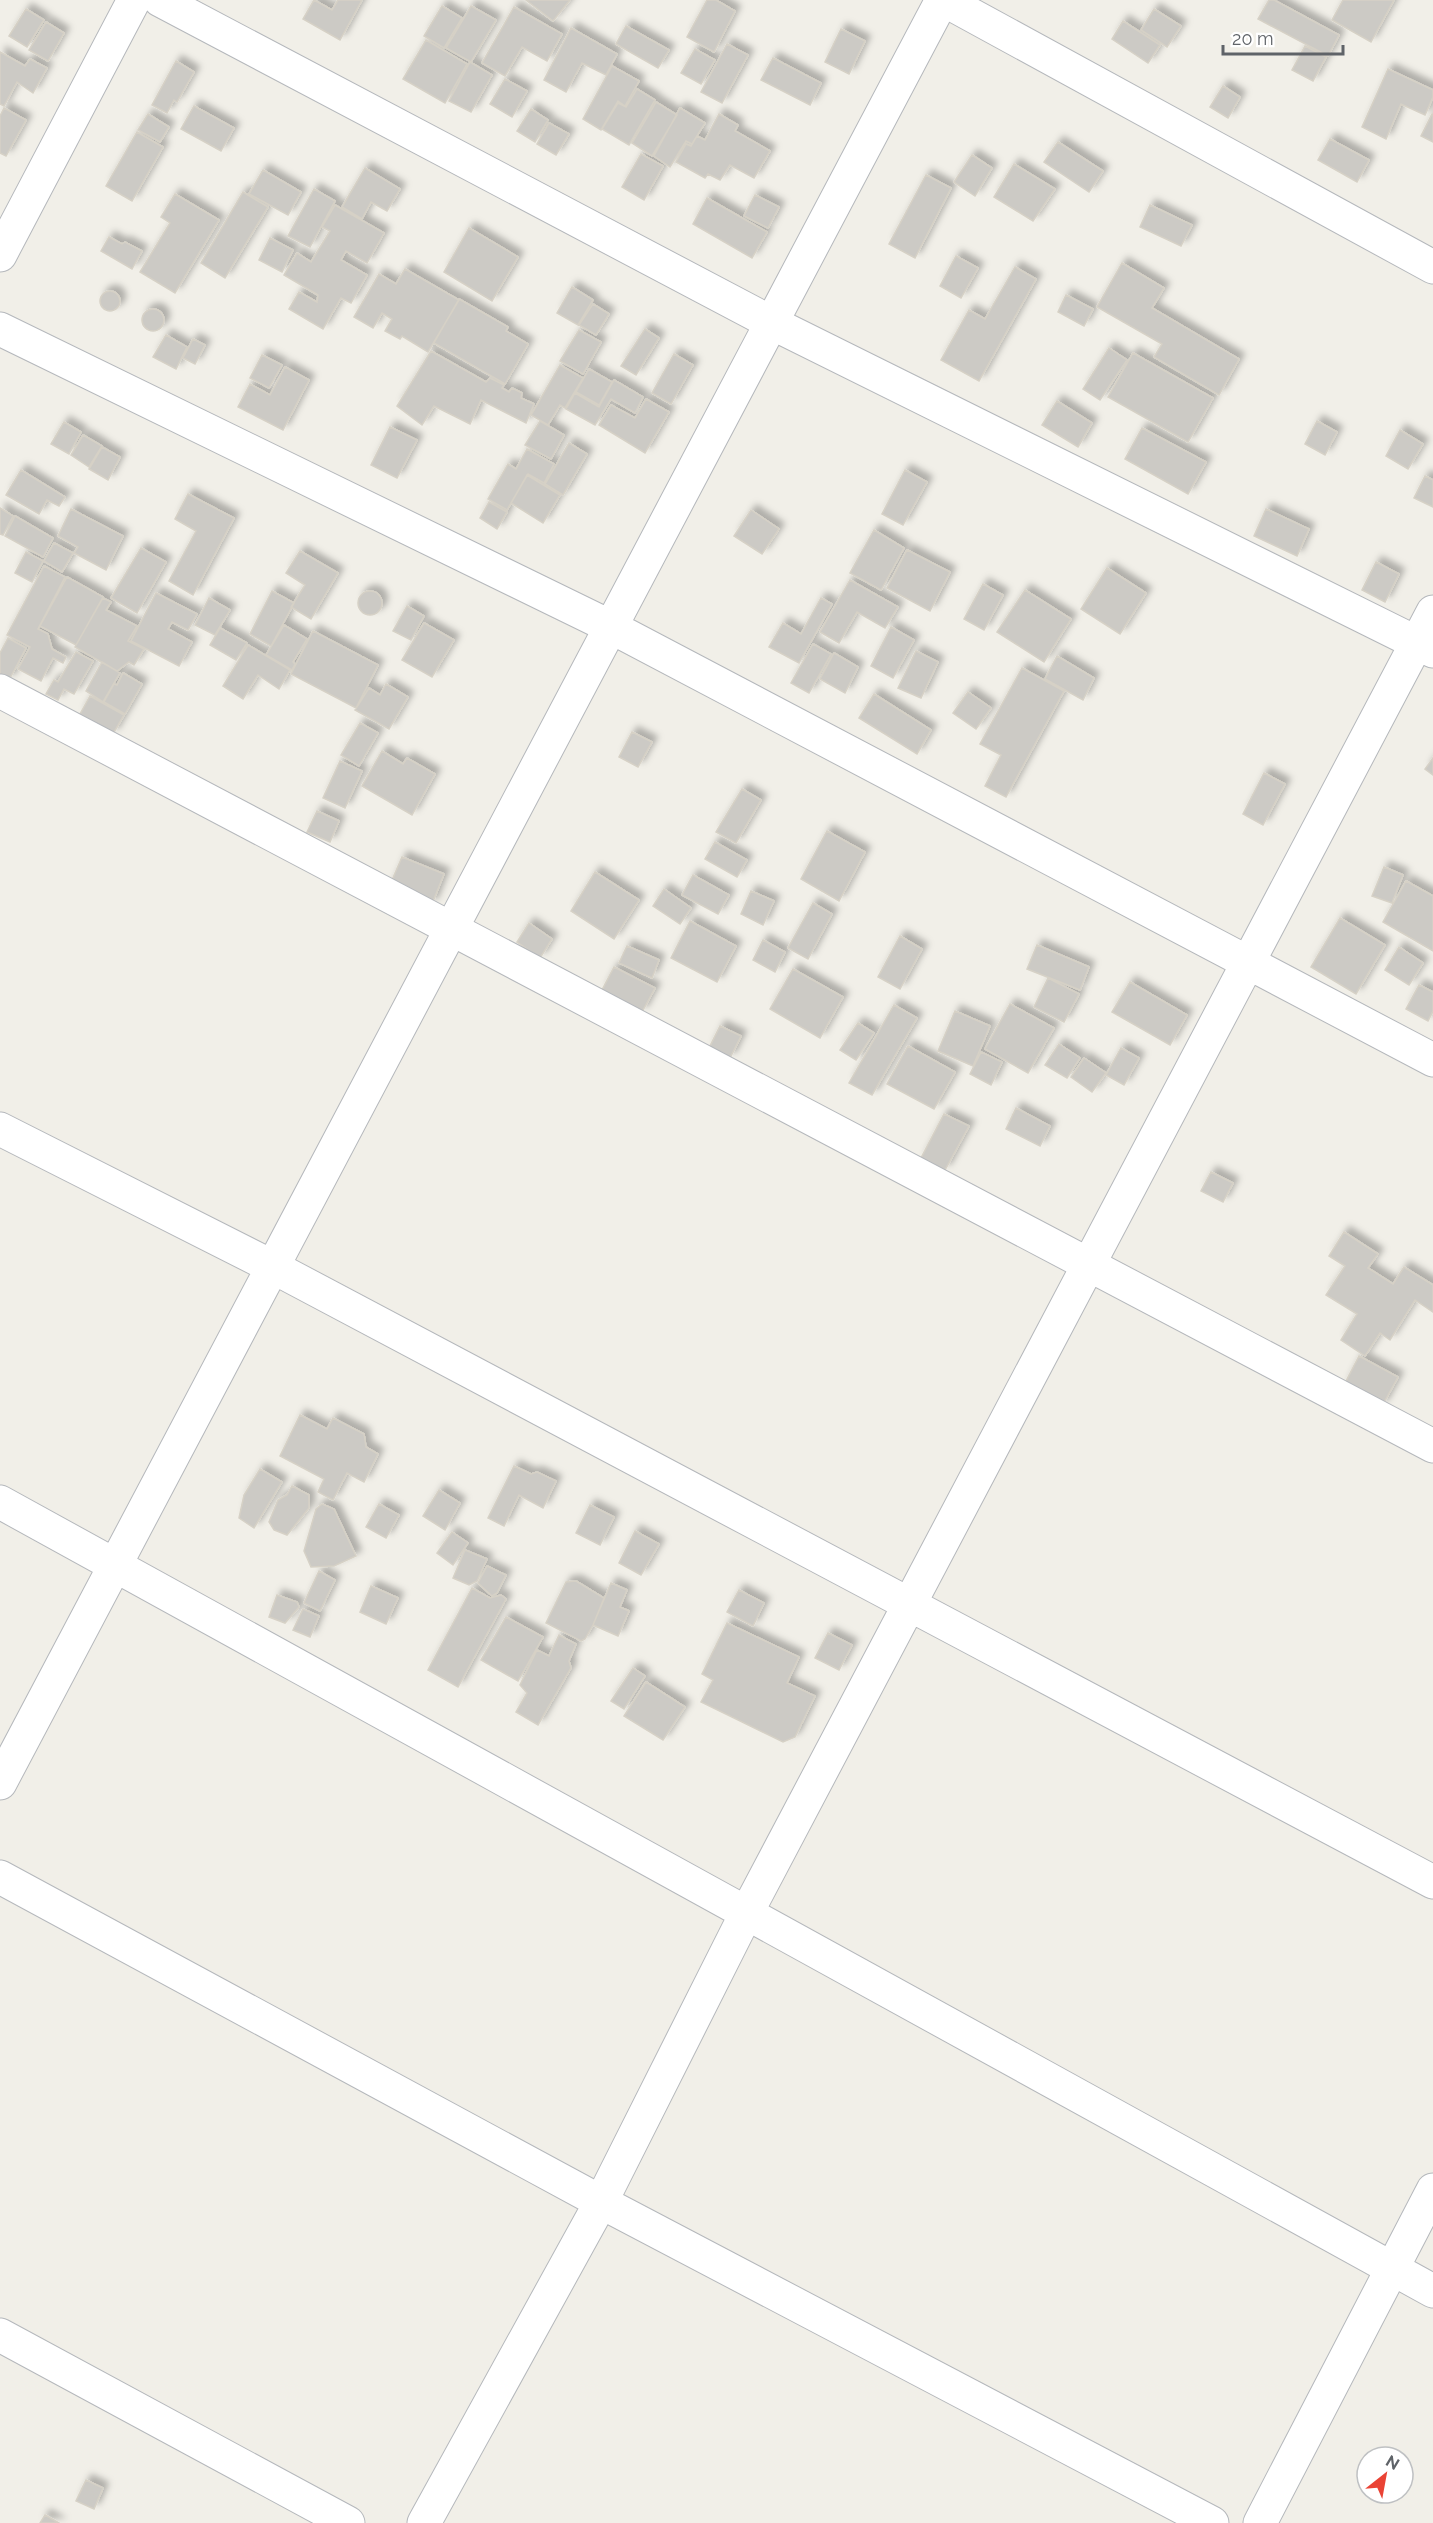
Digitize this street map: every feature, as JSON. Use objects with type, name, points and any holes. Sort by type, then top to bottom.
[{"type":"street","points":[[0,255],[134,0]]},
{"type":"street","points":[[160,0],[772,323],[1425,646]]},
{"type":"street","points":[[0,1783],[943,0],[1433,267]]},
{"type":"street","points":[[0,329],[610,627],[1433,1060]]},
{"type":"street","points":[[424,2523],[601,2202],[747,1912],[1248,963],[1425,646],[1433,612]]},
{"type":"street","points":[[0,691],[1433,1446]]},
{"type":"street","points":[[0,1129],[273,1267],[1433,1882]]},
{"type":"street","points":[[0,1502],[1433,2291]]},
{"type":"street","points":[[0,1876],[601,2202],[1212,2523]]},
{"type":"street","points":[[1260,2523],[1433,2190]]},
{"type":"street","points":[[0,2335],[348,2523]]},
{"type":"building","points":[[314,0],[332,10],[338,0],[362,0],[340,40],[303,19]]},
{"type":"building","points":[[526,0],[570,0],[553,21]]},
{"type":"building","points":[[707,0],[716,0],[735,11],[714,52],[687,37]]},
{"type":"building","points":[[1269,0],[1274,0],[1339,35],[1328,56],[1258,19]]},
{"type":"building","points":[[1343,0],[1394,0],[1371,42],[1332,20]]},
{"type":"building","points":[[442,6],[462,18],[444,48],[424,36]]},
{"type":"building","points":[[471,6],[496,20],[471,62],[446,48]]},
{"type":"building","points":[[514,7],[562,34],[547,61],[522,47],[505,76],[482,63]]},
{"type":"building","points":[[26,9],[44,20],[27,47],[9,36]]},
{"type":"building","points":[[1154,9],[1181,26],[1167,47],[1141,30]]},
{"type":"building","points":[[1123,21],[1160,45],[1148,63],[1112,39]]},
{"type":"building","points":[[46,22],[64,33],[48,61],[29,50]]},
{"type":"building","points":[[626,26],[669,50],[658,68],[616,44]]},
{"type":"building","points":[[571,28],[617,54],[606,75],[582,63],[566,92],[544,80]]},
{"type":"building","points":[[841,29],[865,41],[849,74],[825,62]]},
{"type":"building","points":[[426,40],[467,64],[445,103],[403,79]]},
{"type":"building","points":[[727,44],[748,55],[722,103],[701,92]]},
{"type":"building","points":[[1305,46],[1326,57],[1313,81],[1292,70]]},
{"type":"building","points":[[695,49],[715,60],[701,84],[681,73]]},
{"type":"building","points":[[0,52],[25,66],[30,59],[47,68],[33,93],[17,82],[4,106],[0,104]]},
{"type":"building","points":[[773,58],[821,83],[810,105],[761,80]]},
{"type":"building","points":[[176,61],[194,72],[177,102],[174,100],[167,113],[152,105]]},
{"type":"building","points":[[470,62],[492,75],[471,112],[449,101]]},
{"type":"building","points":[[612,66],[639,81],[625,106],[618,101],[601,130],[583,119]]},
{"type":"building","points":[[1388,69],[1433,90],[1433,97],[1425,115],[1401,104],[1386,139],[1362,127]]},
{"type":"building","points":[[505,79],[527,91],[512,117],[490,104]]},
{"type":"building","points":[[1223,86],[1240,97],[1228,118],[1210,107]]},
{"type":"building","points":[[637,89],[655,100],[629,145],[602,129],[618,103],[626,107]]},
{"type":"building","points":[[656,102],[677,115],[652,156],[632,143]]},
{"type":"building","points":[[194,106],[234,128],[221,151],[181,129]]},
{"type":"building","points":[[4,108],[26,120],[6,156],[0,153],[0,116]]},
{"type":"building","points":[[680,108],[705,123],[692,144],[686,141],[670,167],[654,156]]},
{"type":"building","points":[[531,109],[548,120],[535,142],[517,131]]},
{"type":"building","points":[[148,114],[169,127],[160,142],[138,130]]},
{"type":"building","points":[[719,114],[738,125],[735,131],[770,151],[754,178],[730,165],[720,180],[708,174],[705,178],[676,162],[686,144],[691,146],[697,136],[705,140]]},
{"type":"building","points":[[1433,114],[1433,142],[1421,136]]},
{"type":"building","points":[[549,123],[569,134],[556,155],[537,144]]},
{"type":"building","points":[[137,132],[163,147],[132,201],[106,186]]},
{"type":"building","points":[[1330,139],[1369,160],[1357,182],[1318,160]]},
{"type":"building","points":[[1058,142],[1103,171],[1089,192],[1044,162]]},
{"type":"building","points":[[641,154],[663,166],[644,200],[622,187]]},
{"type":"building","points":[[972,155],[992,168],[975,196],[954,182]]},
{"type":"building","points":[[1014,164],[1055,189],[1033,221],[994,197]]},
{"type":"building","points":[[365,168],[400,189],[387,211],[371,202],[362,219],[342,207]]},
{"type":"building","points":[[263,170],[301,192],[288,215],[249,194]]},
{"type":"building","points":[[926,175],[951,188],[915,258],[889,244]]},
{"type":"building","points":[[314,189],[335,201],[310,247],[288,236]]},
{"type":"building","points":[[243,192],[268,207],[225,278],[201,263]]},
{"type":"building","points":[[175,194],[219,220],[175,293],[140,272],[170,223],[161,217]]},
{"type":"building","points":[[755,195],[779,207],[768,228],[744,216]]},
{"type":"building","points":[[707,198],[767,232],[752,258],[693,224]]},
{"type":"building","points":[[335,205],[384,233],[367,263],[346,251],[341,260],[367,275],[351,303],[341,298],[323,329],[289,309],[299,292],[317,302],[318,295],[284,275],[297,253],[311,262],[330,231],[322,227]]},
{"type":"building","points":[[1150,205],[1192,225],[1181,246],[1140,227]]},
{"type":"building","points":[[469,228],[518,257],[492,301],[444,272]]},
{"type":"building","points":[[109,237],[142,251],[132,269],[101,251]]},
{"type":"building","points":[[270,238],[293,250],[282,272],[259,260]]},
{"type":"building","points":[[956,256],[978,268],[961,298],[940,286]]},
{"type":"building","points":[[1122,263],[1164,288],[1152,308],[1239,359],[1219,395],[1154,357],[1162,344],[1097,307]]},
{"type":"building","points":[[1015,267],[1036,279],[979,381],[941,360],[969,310],[985,319]]},
{"type":"building","points":[[405,269],[459,300],[428,352],[402,336],[400,339],[385,331],[392,319],[382,313],[373,328],[354,317],[379,274],[396,284]]},
{"type":"building","points":[[572,287],[593,300],[578,325],[557,313]]},
{"type":"building","points":[[110,291],[117,294],[120,301],[117,308],[110,311],[103,308],[100,301],[103,294]]},
{"type":"building","points":[[1066,295],[1093,309],[1084,326],[1058,312]]},
{"type":"building","points":[[459,299],[508,327],[506,331],[528,344],[505,384],[434,343]]},
{"type":"building","points":[[593,304],[609,314],[596,335],[579,325]]},
{"type":"building","points":[[153,309],[161,312],[164,320],[161,328],[153,331],[145,328],[142,320],[145,312]]},
{"type":"building","points":[[645,329],[659,338],[636,375],[621,366]]},
{"type":"building","points":[[579,330],[601,342],[583,374],[560,361]]},
{"type":"building","points":[[166,335],[187,347],[176,369],[153,357]]},
{"type":"building","points":[[193,339],[205,345],[195,364],[183,358]]},
{"type":"building","points":[[1109,348],[1127,360],[1100,400],[1083,389]]},
{"type":"building","points":[[431,351],[486,382],[490,378],[504,385],[502,388],[509,392],[512,388],[522,393],[521,398],[534,404],[526,423],[481,400],[470,424],[434,406],[422,425],[397,406]]},
{"type":"building","points":[[1133,353],[1213,398],[1188,442],[1108,397]]},
{"type":"building","points":[[674,354],[693,365],[671,404],[652,393]]},
{"type":"building","points":[[262,355],[282,365],[269,388],[250,378]]},
{"type":"building","points":[[560,365],[583,378],[565,408],[560,405],[548,425],[531,415]]},
{"type":"building","points":[[285,367],[309,380],[283,430],[238,407],[250,384],[270,395]]},
{"type":"building","points":[[589,369],[612,382],[599,405],[576,392]]},
{"type":"building","points":[[614,380],[643,397],[635,413],[611,399],[595,425],[566,409],[575,393],[599,407]]},
{"type":"building","points":[[646,399],[669,412],[645,453],[599,425],[611,405],[635,418]]},
{"type":"building","points":[[1057,401],[1092,423],[1078,447],[1042,425]]},
{"type":"building","points":[[540,421],[564,435],[551,459],[525,445]]},
{"type":"building","points":[[1317,421],[1337,432],[1325,455],[1305,444]]},
{"type":"building","points":[[64,422],[81,432],[69,454],[51,444]]},
{"type":"building","points":[[390,427],[417,440],[397,478],[371,465]]},
{"type":"building","points":[[1142,428],[1206,462],[1188,494],[1125,459]]},
{"type":"building","points":[[1400,430],[1423,444],[1408,469],[1386,456]]},
{"type":"building","points":[[83,435],[102,446],[89,467],[71,455]]},
{"type":"building","points":[[569,443],[587,454],[563,495],[545,484]]},
{"type":"building","points":[[102,447],[120,457],[108,480],[89,469]]},
{"type":"building","points":[[527,449],[554,464],[544,483],[528,474],[507,510],[488,499],[508,464],[516,469]]},
{"type":"building","points":[[21,470],[65,497],[59,506],[47,500],[39,514],[6,495]]},
{"type":"building","points":[[905,470],[927,482],[903,525],[882,514]]},
{"type":"building","points":[[527,475],[560,495],[543,523],[511,503]]},
{"type":"building","points":[[1425,476],[1433,480],[1433,507],[1414,498]]},
{"type":"building","points":[[188,494],[234,518],[193,595],[169,581],[196,531],[175,519]]},
{"type":"building","points":[[489,502],[507,512],[497,529],[480,518]]},
{"type":"building","points":[[0,508],[13,516],[3,535],[0,534]]},
{"type":"building","points":[[71,509],[123,536],[106,570],[74,553],[78,547],[58,536]]},
{"type":"building","points":[[1266,509],[1309,529],[1297,556],[1254,536]]},
{"type":"building","points":[[751,510],[779,529],[762,554],[734,536]]},
{"type":"building","points":[[15,516],[53,538],[43,557],[5,536]]},
{"type":"building","points":[[874,530],[904,548],[881,590],[850,573]]},
{"type":"building","points":[[54,543],[73,553],[62,572],[44,561]]},
{"type":"building","points":[[141,548],[166,562],[137,613],[111,598]]},
{"type":"building","points":[[907,550],[950,572],[930,611],[887,588]]},
{"type":"building","points":[[300,551],[338,573],[311,619],[291,607],[305,585],[286,573]]},
{"type":"building","points":[[26,552],[43,561],[32,582],[15,573]]},
{"type":"building","points":[[1376,562],[1399,574],[1385,602],[1362,590]]},
{"type":"building","points":[[44,566],[65,577],[38,629],[48,634],[52,649],[66,657],[63,663],[53,658],[41,681],[18,669],[30,647],[7,635]]},
{"type":"building","points":[[1107,568],[1146,593],[1120,634],[1081,609]]},
{"type":"building","points":[[67,577],[103,597],[76,645],[40,626]]},
{"type":"building","points":[[850,580],[898,607],[885,628],[857,612],[839,643],[820,632]]},
{"type":"building","points":[[983,584],[1003,595],[984,630],[964,619]]},
{"type":"building","points":[[1025,590],[1071,619],[1044,662],[997,632]]},
{"type":"building","points":[[272,591],[294,603],[271,646],[250,634]]},
{"type":"building","points":[[370,591],[378,595],[382,603],[378,611],[370,615],[362,611],[358,603],[362,595]]},
{"type":"building","points":[[156,593],[197,614],[188,630],[172,622],[168,629],[192,642],[179,666],[131,641]]},
{"type":"building","points":[[103,598],[111,602],[106,610],[137,626],[128,641],[144,649],[134,665],[129,662],[117,671],[75,647]]},
{"type":"building","points":[[209,598],[230,610],[215,635],[195,625]]},
{"type":"building","points":[[821,598],[832,604],[799,663],[769,647],[783,623],[801,634]]},
{"type":"building","points":[[407,606],[424,616],[411,640],[393,631]]},
{"type":"building","points":[[424,623],[454,640],[432,677],[402,660]]},
{"type":"building","points":[[284,625],[307,639],[293,662],[295,664],[292,670],[266,655]]},
{"type":"building","points":[[891,627],[914,640],[893,678],[871,666]]},
{"type":"building","points":[[220,628],[247,643],[236,660],[210,645]]},
{"type":"building","points":[[313,631],[378,665],[356,708],[291,674]]},
{"type":"building","points":[[8,638],[26,648],[9,680],[0,675],[0,653]]},
{"type":"building","points":[[813,644],[831,654],[809,693],[791,683]]},
{"type":"building","points":[[248,645],[290,670],[279,689],[258,675],[243,699],[223,686]]},
{"type":"building","points":[[916,651],[938,662],[921,698],[898,688]]},
{"type":"building","points":[[76,652],[93,661],[74,694],[64,689],[58,700],[46,694],[54,680],[58,682]]},
{"type":"building","points":[[834,653],[858,667],[845,693],[820,679]]},
{"type":"building","points":[[1057,656],[1094,678],[1083,700],[1045,679]]},
{"type":"building","points":[[102,662],[120,673],[103,702],[86,691]]},
{"type":"building","points":[[1022,668],[1064,691],[1006,797],[985,786],[1001,755],[980,744]]},
{"type":"building","points":[[123,673],[142,684],[125,714],[104,702]]},
{"type":"building","points":[[386,684],[408,697],[389,729],[355,710],[369,688],[380,695]]},
{"type":"building","points":[[968,692],[991,708],[976,729],[953,713]]},
{"type":"building","points":[[874,694],[931,730],[917,754],[859,718]]},
{"type":"building","points":[[90,696],[124,715],[113,734],[80,714]]},
{"type":"building","points":[[360,723],[378,733],[359,766],[341,755]]},
{"type":"building","points":[[632,732],[652,742],[638,767],[619,757]]},
{"type":"building","points":[[382,751],[403,764],[407,758],[435,774],[412,815],[362,786]]},
{"type":"building","points":[[1433,758],[1433,775],[1425,769]]},
{"type":"building","points":[[340,761],[362,771],[345,808],[323,798]]},
{"type":"building","points":[[1264,773],[1285,784],[1263,825],[1243,814]]},
{"type":"building","points":[[742,789],[761,800],[736,843],[716,832]]},
{"type":"building","points":[[317,811],[339,821],[330,842],[307,832]]},
{"type":"building","points":[[827,831],[865,852],[839,901],[801,879]]},
{"type":"building","points":[[715,842],[747,860],[737,877],[705,859]]},
{"type":"building","points":[[402,857],[444,874],[432,904],[389,887]]},
{"type":"building","points":[[1384,867],[1403,875],[1392,903],[1372,896]]},
{"type":"building","points":[[595,872],[639,900],[614,939],[571,911]]},
{"type":"building","points":[[693,875],[729,895],[718,914],[682,895]]},
{"type":"building","points":[[1406,881],[1433,896],[1433,951],[1383,922]]},
{"type":"building","points":[[664,889],[691,908],[680,924],[653,906]]},
{"type":"building","points":[[751,891],[774,901],[763,925],[741,914]]},
{"type":"building","points":[[813,903],[832,914],[808,959],[788,948]]},
{"type":"building","points":[[1340,918],[1385,945],[1356,994],[1311,967]]},
{"type":"building","points":[[690,921],[736,946],[717,982],[671,958]]},
{"type":"building","points":[[529,923],[552,939],[540,958],[517,942]]},
{"type":"building","points":[[900,936],[922,949],[900,989],[878,977]]},
{"type":"building","points":[[763,940],[785,952],[775,972],[753,960]]},
{"type":"building","points":[[1037,945],[1089,967],[1080,990],[1027,969]]},
{"type":"building","points":[[627,946],[659,960],[652,978],[619,963]]},
{"type":"building","points":[[1399,947],[1423,963],[1409,985],[1385,970]]},
{"type":"building","points":[[614,967],[655,988],[642,1012],[602,990]]},
{"type":"building","points":[[793,969],[843,997],[820,1038],[770,1009]]},
{"type":"building","points":[[1048,978],[1079,994],[1064,1022],[1034,1007]]},
{"type":"building","points":[[1130,982],[1187,1015],[1170,1045],[1112,1012]]},
{"type":"building","points":[[1419,985],[1433,992],[1433,1011],[1428,1021],[1406,1009]]},
{"type":"building","points":[[1010,1004],[1054,1028],[1028,1073],[985,1049]]},
{"type":"building","points":[[894,1005],[917,1018],[872,1095],[849,1083]]},
{"type":"building","points":[[955,1011],[990,1026],[973,1066],[938,1051]]},
{"type":"building","points":[[858,1023],[874,1033],[856,1060],[840,1050]]},
{"type":"building","points":[[720,1026],[741,1036],[730,1058],[709,1048]]},
{"type":"building","points":[[1059,1044],[1080,1058],[1067,1078],[1045,1065]]},
{"type":"building","points":[[908,1046],[955,1072],[934,1109],[887,1084]]},
{"type":"building","points":[[1121,1048],[1139,1058],[1124,1085],[1106,1075]]},
{"type":"building","points":[[981,1052],[1002,1062],[991,1085],[970,1074]]},
{"type":"building","points":[[1084,1058],[1106,1073],[1092,1092],[1071,1077]]},
{"type":"building","points":[[1016,1108],[1050,1126],[1040,1146],[1006,1129]]},
{"type":"building","points":[[944,1114],[969,1126],[945,1170],[921,1158]]},
{"type":"building","points":[[1211,1172],[1233,1183],[1223,1202],[1201,1191]]},
{"type":"building","points":[[1344,1232],[1378,1254],[1368,1268],[1393,1284],[1404,1267],[1433,1285],[1433,1312],[1415,1300],[1390,1340],[1380,1333],[1365,1356],[1341,1340],[1357,1314],[1326,1295],[1345,1266],[1329,1256]]},
{"type":"building","points":[[1359,1356],[1398,1377],[1382,1406],[1344,1385]]},
{"type":"building","points":[[300,1415],[327,1429],[333,1418],[364,1434],[366,1447],[378,1454],[364,1482],[347,1473],[333,1500],[318,1492],[324,1479],[280,1456]]},
{"type":"building","points":[[514,1466],[531,1474],[537,1472],[556,1481],[543,1508],[519,1495],[504,1526],[488,1518]]},
{"type":"building","points":[[260,1469],[282,1482],[254,1528],[239,1518],[244,1495]]},
{"type":"building","points":[[292,1486],[309,1495],[309,1508],[287,1535],[274,1530],[269,1522],[278,1500],[287,1495]]},
{"type":"building","points":[[439,1490],[460,1503],[445,1530],[423,1516]]},
{"type":"building","points":[[322,1504],[334,1509],[356,1556],[334,1566],[311,1567],[304,1551],[316,1509]]},
{"type":"building","points":[[379,1504],[399,1515],[386,1538],[366,1527]]},
{"type":"building","points":[[590,1505],[614,1517],[600,1545],[576,1533]]},
{"type":"building","points":[[635,1531],[659,1544],[641,1575],[619,1563]]},
{"type":"building","points":[[452,1532],[468,1543],[453,1565],[437,1553]]},
{"type":"building","points":[[465,1550],[487,1559],[477,1581],[469,1585],[453,1578]]},
{"type":"building","points":[[487,1566],[506,1575],[497,1593],[492,1596],[478,1583]]},
{"type":"building","points":[[319,1571],[335,1580],[320,1611],[304,1603]]},
{"type":"building","points":[[576,1581],[604,1598],[593,1625],[585,1639],[581,1641],[546,1623],[566,1582]]},
{"type":"building","points":[[611,1583],[627,1590],[620,1607],[629,1611],[618,1636],[593,1625]]},
{"type":"building","points":[[371,1586],[398,1598],[386,1624],[360,1612]]},
{"type":"building","points":[[472,1588],[490,1598],[501,1595],[506,1599],[458,1687],[428,1670]]},
{"type":"building","points":[[739,1590],[764,1603],[753,1626],[727,1612]]},
{"type":"building","points":[[277,1595],[297,1602],[299,1607],[285,1623],[269,1617]]},
{"type":"building","points":[[303,1609],[319,1616],[310,1637],[293,1630]]},
{"type":"building","points":[[506,1617],[543,1637],[518,1681],[481,1660]]},
{"type":"building","points":[[727,1623],[799,1657],[787,1683],[815,1696],[795,1737],[783,1742],[701,1702],[713,1680],[702,1674]]},
{"type":"building","points":[[828,1633],[852,1645],[839,1670],[815,1658]]},
{"type":"building","points":[[559,1635],[576,1644],[569,1661],[571,1668],[538,1725],[516,1712],[527,1693],[520,1685],[537,1650],[549,1656]]},
{"type":"building","points":[[633,1668],[645,1676],[624,1709],[611,1701]]},
{"type":"building","points":[[646,1682],[685,1707],[663,1740],[624,1716]]},
{"type":"building","points":[[86,2480],[103,2488],[94,2509],[76,2501]]},
{"type":"building","points":[[45,2515],[59,2523],[40,2523]]}]
